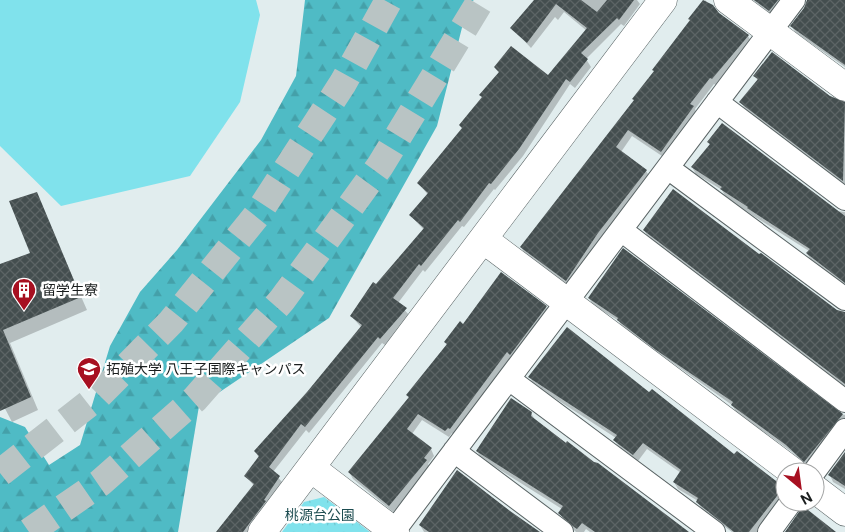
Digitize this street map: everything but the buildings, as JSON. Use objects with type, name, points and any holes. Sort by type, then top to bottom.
[{"type":"street","points":[[262,532],[663,0]]},
{"type":"street","points":[[728,0],[845,88]]},
{"type":"street","points":[[311,468],[394,532],[794,0]]},
{"type":"street","points":[[717,102],[845,199]]},
{"type":"street","points":[[668,168],[845,299]]},
{"type":"street","points":[[621,230],[845,400]]},
{"type":"street","points":[[483,239],[780,462]]},
{"type":"street","points":[[509,379],[714,532]]},
{"type":"street","points":[[821,462],[845,430]]},
{"type":"street","points":[[454,451],[562,532]]},
{"type":"street","points":[[825,497],[845,512]]},
{"type":"street","points":[[769,532],[784,512]]},
{"type":"green space","points":[[0,0],[256,0],[260,15],[240,102],[190,176],[61,206],[0,146]]},
{"type":"green space","points":[[305,0],[474,0],[468,4],[437,126],[329,318],[199,406],[178,532],[0,532],[0,417],[25,427],[49,465],[80,445],[110,346],[140,292],[177,250],[261,140],[296,76]]},
{"type":"green space","name":"桃源台公園","points":[[324,497],[370,532],[282,532],[304,502]]},
{"type":"tunnel","points":[[0,473],[96,398],[171,322],[257,215],[343,83],[389,0]]},
{"type":"tunnel","points":[[29,532],[100,483],[195,399],[282,300],[380,166],[481,0]]},
{"type":"place","name":"留学生寮","points":[[24,311]]},
{"type":"place","name":"拓殖大学 八王子国際キャンパス","points":[[89,390]]}]
